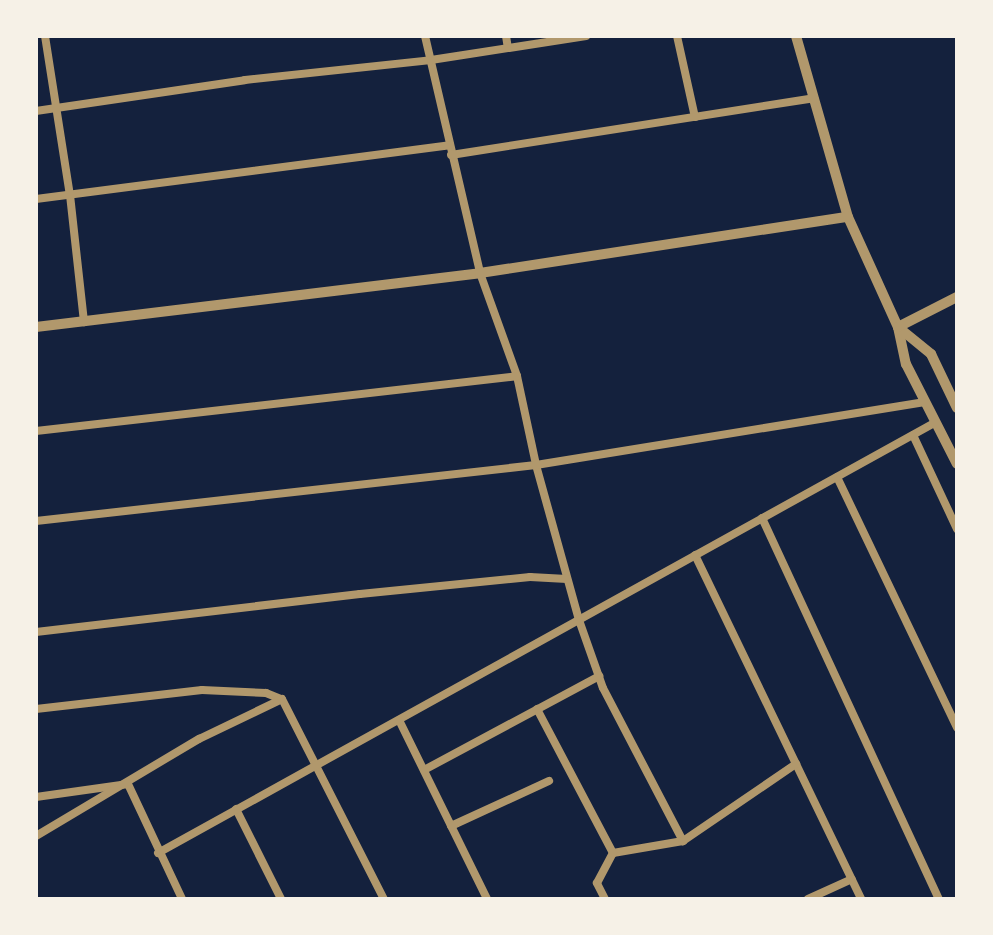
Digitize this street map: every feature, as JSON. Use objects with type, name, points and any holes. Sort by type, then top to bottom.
[{"type":"street","points":[[45,36],[70,195],[84,322]]},
{"type":"street","points":[[425,36],[480,273],[517,376],[536,465],[579,620],[599,676],[683,841]]},
{"type":"street","points":[[506,36],[508,48]]},
{"type":"street","points":[[36,111],[245,80],[431,60],[585,36]]},
{"type":"street","points":[[677,36],[695,117]]},
{"type":"street","points":[[796,36],[848,217],[898,327],[906,364],[957,464]]},
{"type":"street","points":[[451,155],[814,98]]},
{"type":"street","points":[[36,199],[449,145]]},
{"type":"street","points":[[36,327],[480,273],[848,217]]},
{"type":"street","points":[[898,327],[957,297]]},
{"type":"street","points":[[898,327],[931,354],[957,408]]},
{"type":"street","points":[[36,431],[517,376]]},
{"type":"street","points":[[36,521],[536,465],[925,402]]},
{"type":"street","points":[[158,853],[936,422]]},
{"type":"street","points":[[913,435],[957,529]]},
{"type":"street","points":[[837,477],[957,728]]},
{"type":"street","points":[[762,518],[939,899]]},
{"type":"street","points":[[695,555],[861,899]]},
{"type":"street","points":[[36,632],[530,577],[567,579]]},
{"type":"street","points":[[424,770],[599,676]]},
{"type":"street","points":[[36,709],[202,690],[266,693],[282,699],[318,764],[384,899]]},
{"type":"street","points":[[36,836],[199,739],[282,699]]},
{"type":"street","points":[[537,709],[613,853]]},
{"type":"street","points":[[399,720],[487,899]]},
{"type":"street","points":[[613,853],[683,841],[796,764]]},
{"type":"street","points":[[451,826],[549,781]]},
{"type":"street","points":[[36,797],[128,784]]},
{"type":"street","points":[[128,784],[182,899]]},
{"type":"street","points":[[236,809],[281,899]]},
{"type":"street","points":[[605,899],[597,883],[613,853]]},
{"type":"street","points":[[808,899],[852,879]]}]
